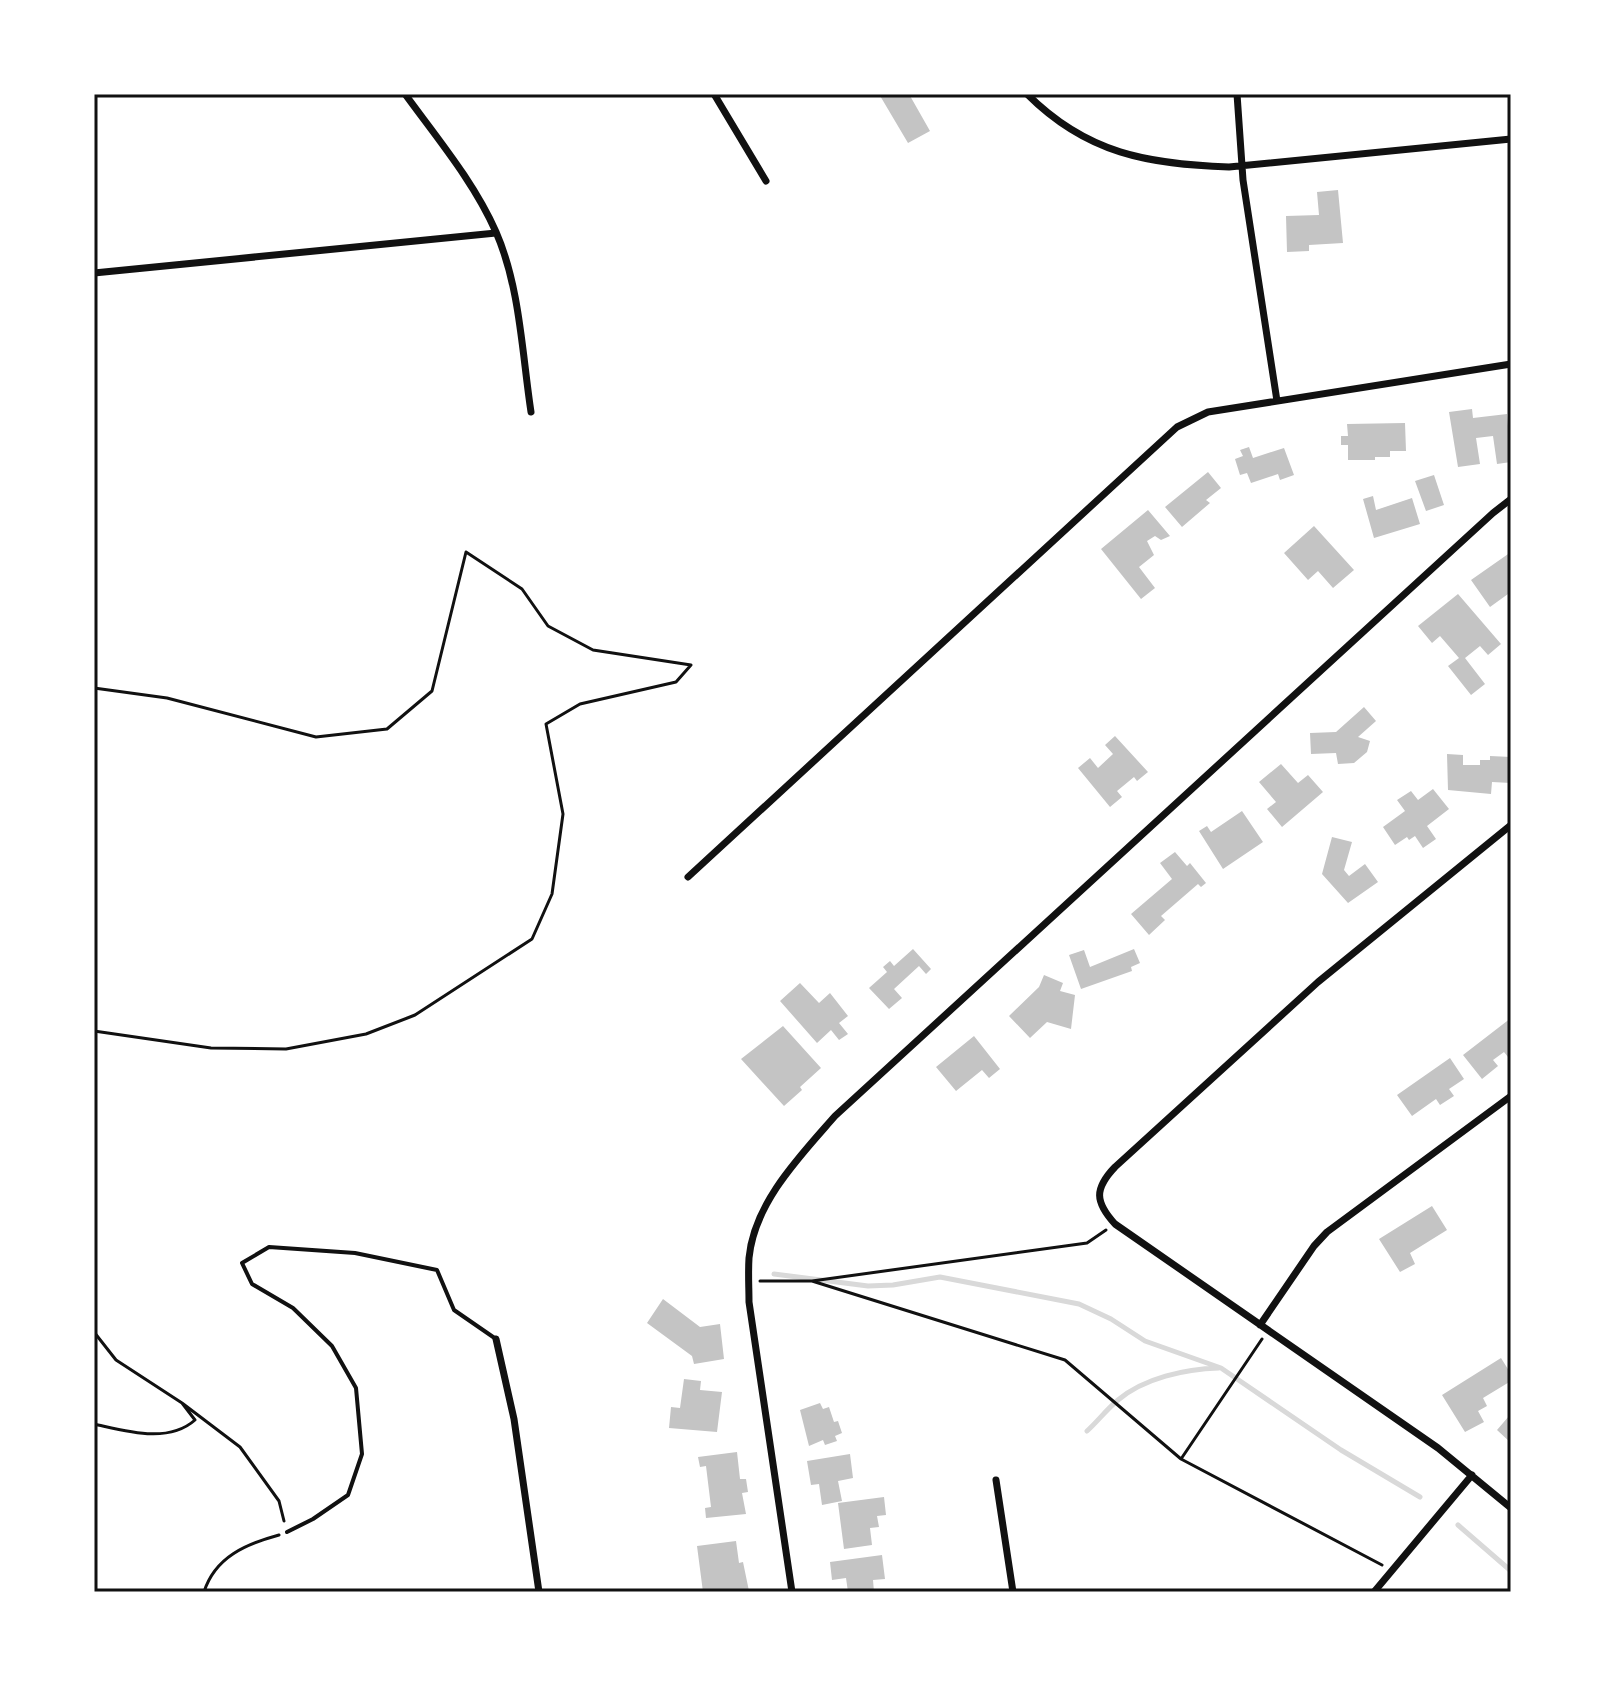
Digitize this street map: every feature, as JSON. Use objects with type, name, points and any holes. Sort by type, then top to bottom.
[{"type":"street","points":[[405,94],[475,192],[496,233],[514,298],[531,412]]},
{"type":"street","points":[[714,94],[766,181]]},
{"type":"street","points":[[1027,94],[1074,134],[1129,156],[1187,165],[1243,165],[1511,139]]},
{"type":"street","points":[[1237,94],[1243,165],[1277,401]]},
{"type":"street","points":[[94,273],[496,233]]},
{"type":"street","points":[[688,877],[1177,427],[1208,412],[1511,364]]},
{"type":"street","points":[[792,1592],[749,1302],[749,1256],[757,1226],[771,1197],[835,1116],[1511,499]]},
{"type":"street","points":[[1511,825],[1318,982],[1115,1167],[1103,1179],[1100,1190],[1103,1211],[1115,1224],[1438,1448],[1511,1508]]},
{"type":"street","points":[[1260,1325],[1327,1232],[1511,1096]]},
{"type":"street","points":[[496,1339],[514,1419],[539,1592]]},
{"type":"street","points":[[1374,1592],[1472,1475]]},
{"type":"street","points":[[996,1480],[1013,1592]]},
{"type":"lane","points":[[287,1532],[348,1495],[362,1454],[356,1388],[332,1346],[293,1308],[252,1284],[242,1263],[269,1247],[355,1253],[437,1270],[454,1310],[496,1339]]},
{"type":"path","points":[[94,688],[167,698],[316,737],[387,729],[432,691],[466,552],[522,589],[548,626],[593,650],[691,665],[676,682],[580,704],[546,724],[563,814],[552,894],[532,939],[415,1015],[366,1034],[286,1049],[211,1048],[94,1031]]},
{"type":"path","points":[[748,1281],[812,1281],[1087,1243],[1115,1224]]},
{"type":"path","points":[[812,1281],[1065,1360],[1181,1459],[1393,1571]]},
{"type":"path","points":[[1181,1459],[1268,1330]]},
{"type":"path","points":[[94,1332],[116,1360],[182,1403],[240,1447],[279,1501],[287,1532],[245,1545],[210,1574],[204,1592]]},
{"type":"path","points":[[94,1424],[143,1434],[183,1431],[195,1420],[182,1403]]},
{"type":"building","points":[[879,94],[909,94],[930,131],[908,143]]},
{"type":"building","points":[[1338,190],[1343,243],[1309,245],[1309,251],[1287,252],[1286,216],[1319,215],[1317,192]]},
{"type":"building","points":[[1472,409],[1473,418],[1507,414],[1511,462],[1497,464],[1493,436],[1476,438],[1480,464],[1458,467],[1449,412]]},
{"type":"building","points":[[1405,423],[1406,451],[1390,451],[1390,457],[1375,457],[1375,460],[1348,460],[1348,445],[1341,445],[1341,436],[1348,436],[1347,424]]},
{"type":"building","points":[[1249,447],[1253,458],[1284,448],[1294,475],[1280,480],[1278,474],[1251,483],[1247,473],[1240,475],[1235,459],[1243,456],[1240,450]]},
{"type":"building","points":[[1208,472],[1221,488],[1206,500],[1210,503],[1182,527],[1165,507]]},
{"type":"building","points":[[1434,475],[1444,505],[1426,511],[1415,481]]},
{"type":"building","points":[[1373,496],[1376,510],[1412,498],[1420,524],[1374,538],[1363,499]]},
{"type":"building","points":[[1148,510],[1170,536],[1161,540],[1155,536],[1147,541],[1154,555],[1139,567],[1155,588],[1141,599],[1101,549]]},
{"type":"building","points":[[1314,526],[1354,570],[1333,588],[1318,571],[1308,580],[1284,553]]},
{"type":"building","points":[[1511,552],[1511,599],[1508,594],[1490,607],[1471,580]]},
{"type":"building","points":[[1458,594],[1501,644],[1488,655],[1480,646],[1465,658],[1485,684],[1471,695],[1448,666],[1459,658],[1440,636],[1432,643],[1418,626]]},
{"type":"building","points":[[1364,707],[1376,721],[1358,737],[1370,741],[1367,752],[1354,763],[1338,764],[1336,753],[1311,754],[1310,733],[1336,732]]},
{"type":"building","points":[[1115,736],[1148,772],[1137,781],[1134,777],[1117,791],[1122,797],[1110,807],[1078,768],[1090,758],[1098,768],[1113,754],[1105,745]]},
{"type":"building","points":[[1447,754],[1463,755],[1463,765],[1480,765],[1480,760],[1490,760],[1490,756],[1511,757],[1511,783],[1492,782],[1491,794],[1448,790]]},
{"type":"building","points":[[1281,764],[1298,783],[1308,775],[1323,792],[1282,827],[1267,809],[1276,802],[1259,782]]},
{"type":"building","points":[[1433,789],[1449,809],[1427,826],[1436,839],[1423,848],[1415,836],[1395,845],[1383,827],[1405,811],[1397,800],[1411,791],[1418,800]]},
{"type":"building","points":[[1242,811],[1263,842],[1223,869],[1199,831],[1207,826],[1211,832]]},
{"type":"building","points":[[1332,837],[1352,842],[1344,870],[1349,876],[1365,864],[1378,882],[1348,903],[1322,874]]},
{"type":"building","points":[[1175,852],[1187,866],[1190,863],[1206,883],[1201,887],[1198,884],[1161,916],[1165,920],[1149,935],[1131,914],[1172,879],[1160,863]]},
{"type":"building","points":[[913,949],[931,969],[926,974],[919,966],[894,989],[902,998],[889,1009],[869,988],[887,972],[883,967],[890,961],[894,966]]},
{"type":"building","points":[[1134,949],[1140,963],[1131,967],[1132,971],[1081,989],[1069,955],[1084,950],[1090,967]]},
{"type":"building","points":[[1044,975],[1063,983],[1060,991],[1075,995],[1071,1029],[1047,1022],[1030,1038],[1009,1016],[1039,987]]},
{"type":"building","points":[[800,983],[819,1003],[830,993],[848,1016],[839,1023],[848,1034],[839,1040],[831,1030],[817,1043],[780,1001]]},
{"type":"building","points":[[1511,1018],[1511,1055],[1508,1057],[1504,1052],[1493,1060],[1498,1066],[1482,1079],[1463,1055]]},
{"type":"building","points":[[783,1026],[821,1068],[784,1106],[741,1059]]},
{"type":"building","points":[[974,1036],[1000,1069],[989,1078],[982,1070],[956,1091],[936,1067]]},
{"type":"building","points":[[1450,1058],[1464,1079],[1449,1089],[1454,1096],[1440,1105],[1436,1099],[1412,1116],[1397,1095]]},
{"type":"building","points":[[1432,1206],[1447,1230],[1410,1253],[1415,1264],[1400,1272],[1379,1239]]},
{"type":"building","points":[[663,1299],[700,1327],[720,1324],[724,1359],[694,1364],[692,1356],[647,1323]]},
{"type":"building","points":[[1501,1358],[1511,1374],[1511,1381],[1483,1398],[1487,1406],[1478,1411],[1484,1422],[1465,1432],[1442,1395]]},
{"type":"building","points":[[684,1379],[701,1381],[700,1390],[722,1392],[717,1432],[669,1428],[671,1407],[680,1408]]},
{"type":"building","points":[[820,1403],[823,1409],[829,1407],[842,1433],[835,1436],[837,1441],[825,1445],[823,1440],[809,1446],[800,1410]]},
{"type":"building","points":[[1509,1416],[1511,1418],[1511,1443],[1497,1430]]},
{"type":"building","points":[[737,1452],[740,1479],[746,1479],[748,1492],[742,1493],[746,1514],[706,1518],[705,1508],[711,1507],[706,1466],[700,1467],[698,1457]]},
{"type":"building","points":[[850,1454],[853,1478],[838,1481],[842,1501],[822,1505],[819,1484],[811,1485],[807,1461]]},
{"type":"building","points":[[884,1497],[886,1515],[877,1516],[879,1527],[870,1528],[872,1545],[844,1549],[838,1503]]},
{"type":"building","points":[[736,1541],[739,1563],[743,1562],[749,1591],[703,1592],[697,1546]]},
{"type":"building","points":[[882,1555],[885,1579],[873,1580],[874,1592],[848,1592],[846,1578],[832,1580],[830,1562]]},
{"type":"waterway","points":[[774,1274],[868,1286],[940,1277],[1079,1304],[1111,1319],[1145,1341],[1221,1368],[1341,1450],[1420,1497]]},
{"type":"waterway","points":[[1087,1431],[1128,1392],[1152,1380],[1193,1370],[1219,1368]]},
{"type":"waterway","points":[[1458,1525],[1511,1571]]}]
